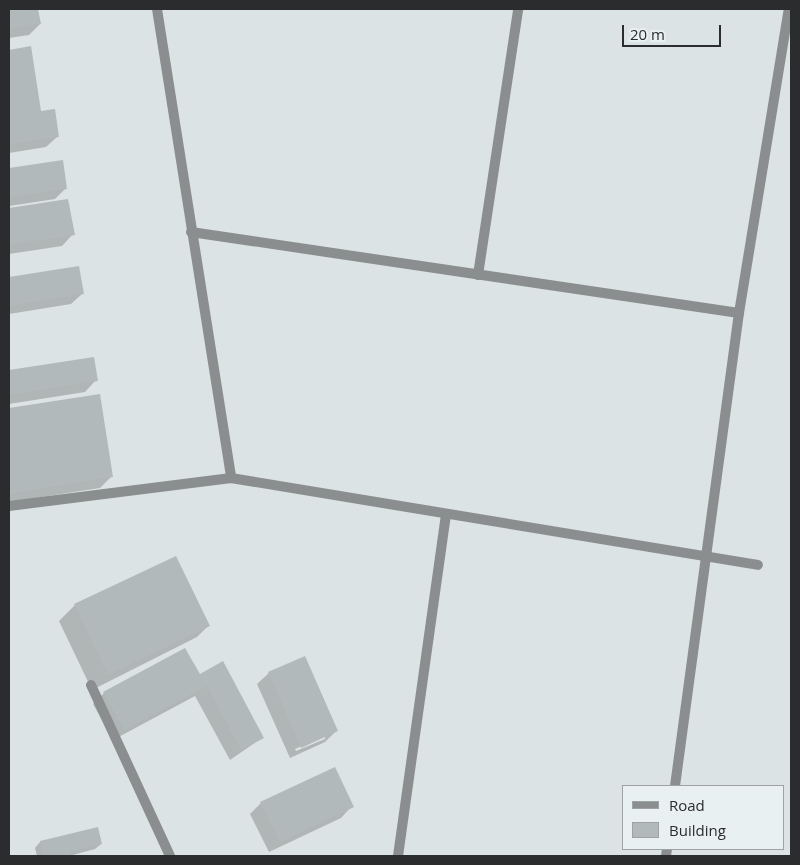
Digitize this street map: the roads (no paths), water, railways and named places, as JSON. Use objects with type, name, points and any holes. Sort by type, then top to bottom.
[{"type":"street","points":[[157,9],[231,478]]},
{"type":"street","points":[[478,275],[518,9]]},
{"type":"street","points":[[675,785],[739,313],[789,9]]},
{"type":"street","points":[[191,232],[739,313]]},
{"type":"street","points":[[9,506],[231,478],[758,565]]},
{"type":"street","points":[[398,856],[446,514]]},
{"type":"street","points":[[92,685],[170,856]]}]
